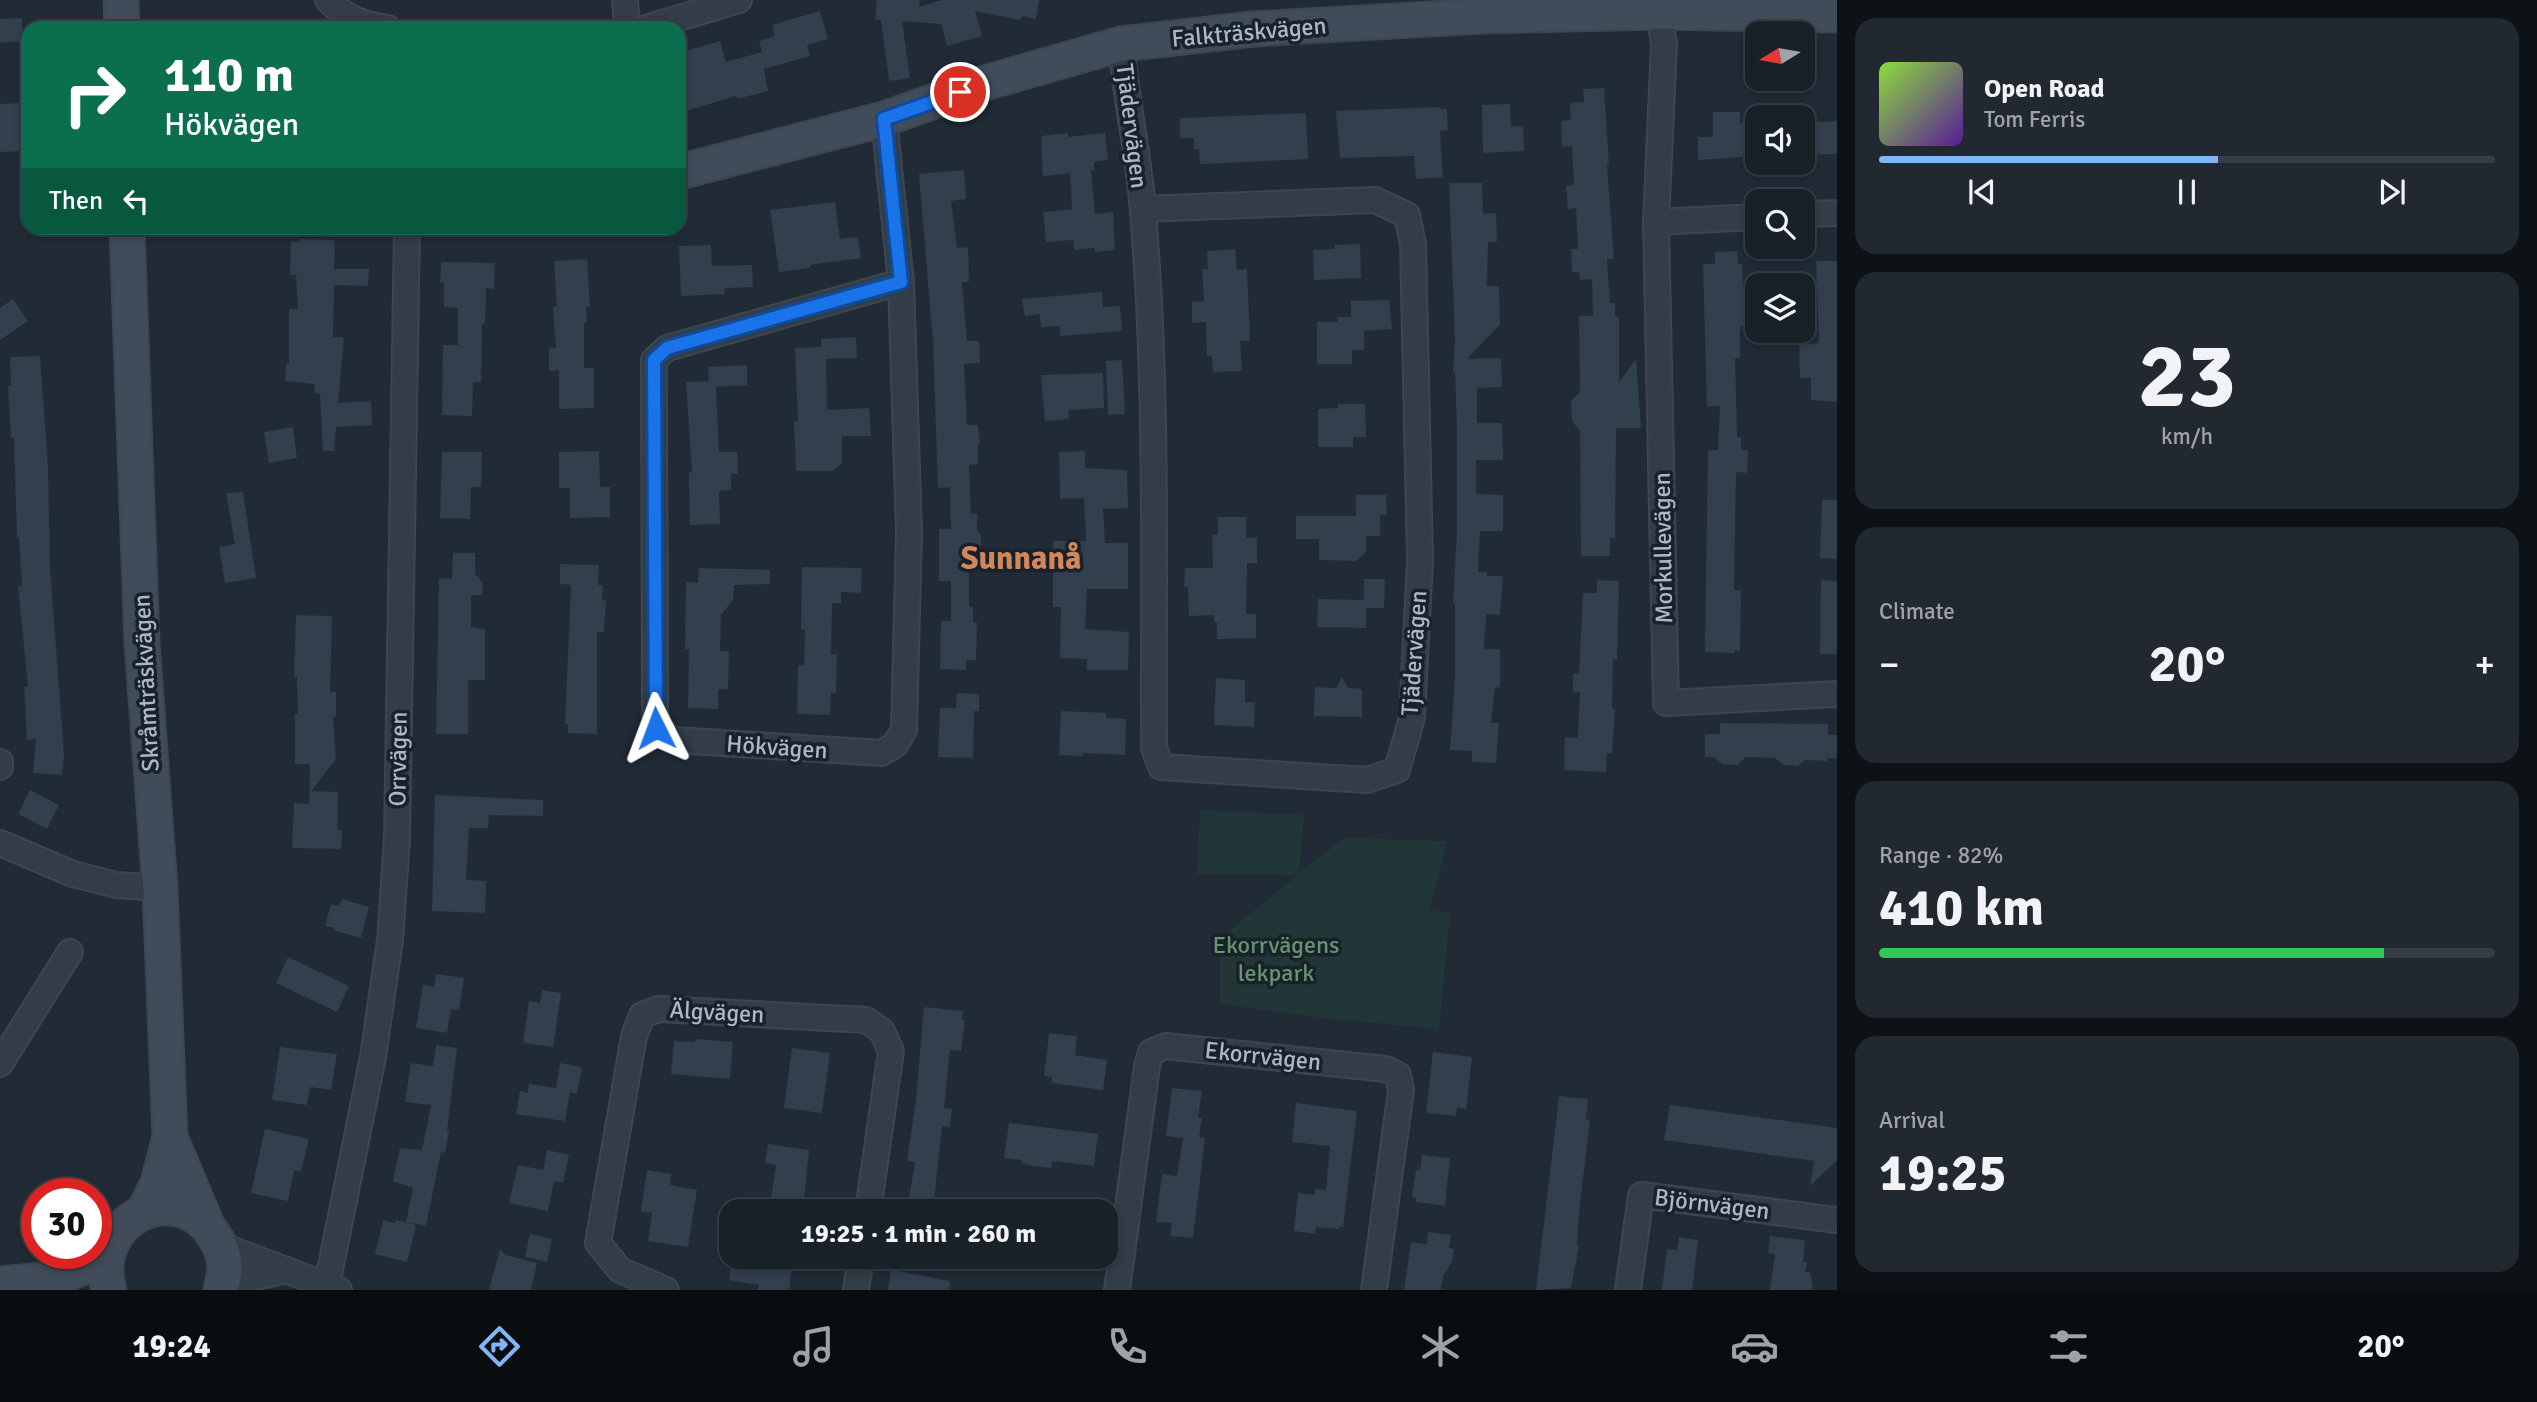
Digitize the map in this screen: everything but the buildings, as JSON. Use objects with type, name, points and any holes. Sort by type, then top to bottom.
[{"type":"main road","points":[[121,0],[122,21]]},
{"type":"main road","name":"Falkträskvägen","points":[[686,170],[884,119],[985,83],[1121,44],[1482,8],[1837,15]]},
{"type":"main road","name":"Skråmträskvägen","points":[[127,235],[142,643],[160,888],[170,1137],[158,1183],[144,1212]]},
{"type":"main road","name":"Skråmträskvägen","points":[[170,1137],[214,1235],[225,1268],[222,1290]]},
{"type":"main road","points":[[0,1284],[53,1279],[103,1280],[112,1239],[125,1223],[144,1212],[166,1208],[188,1213],[214,1235]]},
{"type":"street","points":[[328,0],[341,14],[358,21]]},
{"type":"street","points":[[625,0],[626,21]]},
{"type":"street","points":[[669,21],[739,0]]},
{"type":"street","name":"Morkullevägen","points":[[1659,12],[1664,44],[1656,222],[1666,703],[1837,694]]},
{"type":"street","name":"Tjädervägen","points":[[1121,44],[1143,209],[1150,319],[1154,494],[1154,748],[1161,767],[1367,780],[1397,770],[1412,718],[1420,560],[1413,244],[1407,215],[1374,201],[1143,209]]},
{"type":"street","name":"Hökvägen","points":[[884,119],[901,282],[909,532],[904,730],[895,745],[881,753],[674,740],[656,728],[655,711],[654,360],[667,348],[901,282]]},
{"type":"street","points":[[1815,213],[1837,212]]},
{"type":"street","points":[[1656,222],[1745,218]]},
{"type":"street","name":"Orrvägen","points":[[331,1288],[373,1057],[390,940],[397,825],[407,235]]},
{"type":"street","points":[[0,843],[73,874],[116,886],[160,888]]},
{"type":"street","points":[[0,1064],[70,951]]},
{"type":"street","name":"Älgvägen","points":[[666,1290],[620,1270],[598,1243],[634,1036],[642,1016],[659,1009],[866,1020],[882,1031],[891,1051],[870,1199]]},
{"type":"street","name":"Ekorrvägen","points":[[1116,1290],[1147,1066],[1151,1052],[1165,1046],[1387,1069],[1398,1075],[1401,1090],[1374,1290]]},
{"type":"street","name":"Björnvägen","points":[[1628,1290],[1641,1195],[1837,1220]]},
{"type":"street","points":[[214,1235],[331,1288]]},
{"type":"street","points":[[856,1290],[859,1269]]},
{"type":"street","points":[[222,1290],[248,1279],[288,1270]]},
{"type":"green space","name":"Ekorrvägens lekpark","points":[[1200,810],[1304,815],[1299,873],[1344,838],[1448,841],[1429,910],[1450,913],[1439,1029],[1321,1018],[1220,1004],[1220,938],[1298,875],[1197,874]]},
{"type":"district","name":"Sunnanå","points":[[1021,558]]},
{"type":"route","points":[[656,728],[654,360],[667,348],[901,282],[884,119],[960,92]]}]
